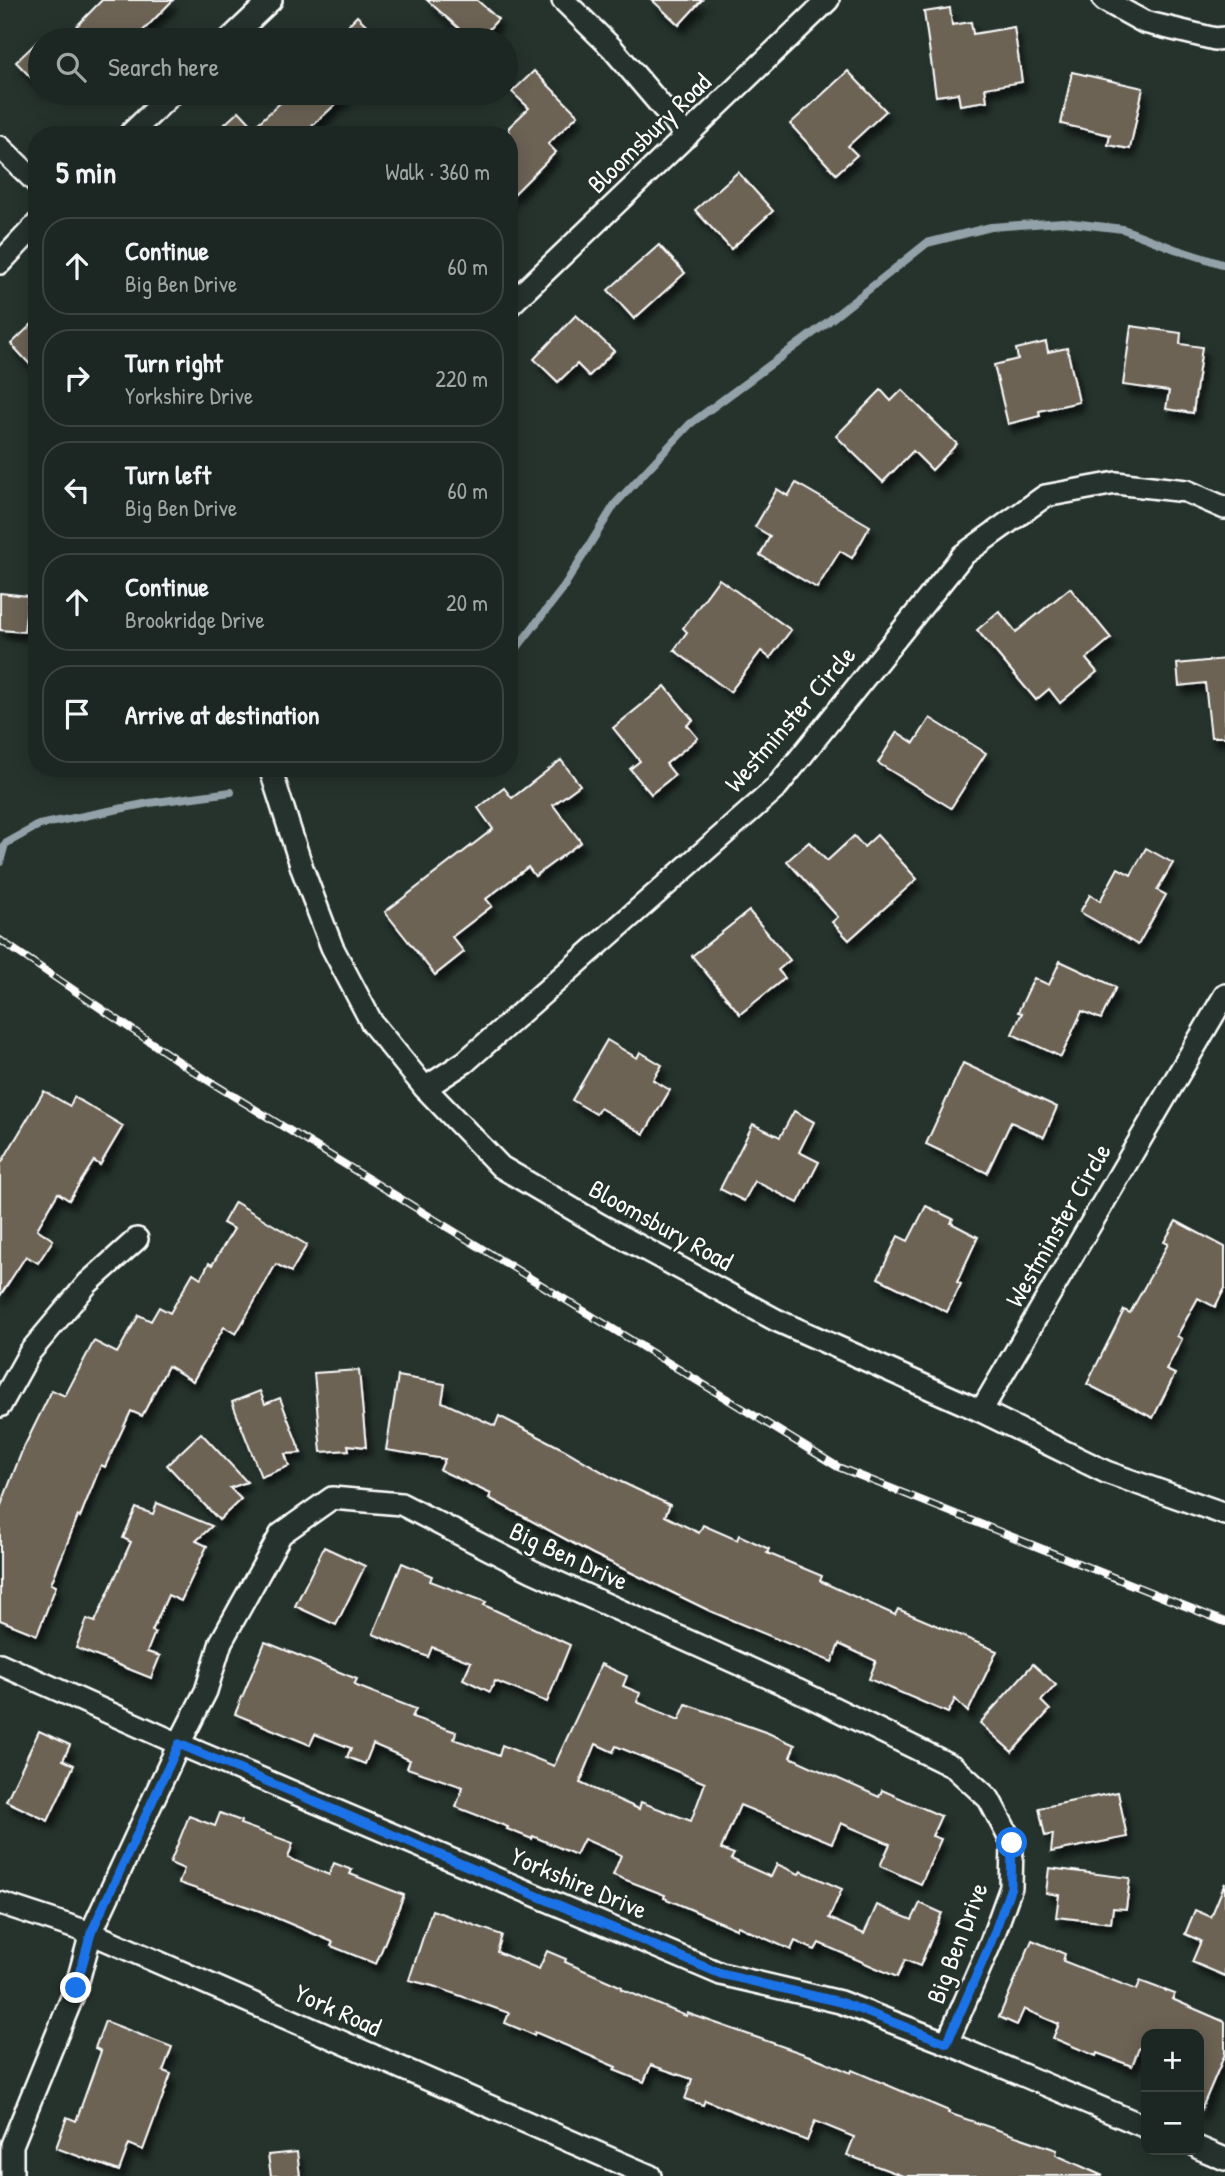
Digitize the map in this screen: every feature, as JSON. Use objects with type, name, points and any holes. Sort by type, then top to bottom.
[{"type":"street","points":[[242,28],[271,0]]},
{"type":"street","points":[[564,0],[612,48],[687,136]]},
{"type":"street","name":"Bloomsbury Road","points":[[518,297],[828,0]]},
{"type":"street","points":[[1104,0],[1144,22],[1215,39],[1225,38]]},
{"type":"street","points":[[138,126],[160,105]]},
{"type":"street","points":[[0,147],[28,174]]},
{"type":"street","points":[[0,263],[28,233]]},
{"type":"street","name":"Westminster Circle","points":[[425,1088],[465,1062],[775,789],[962,555],[1045,496],[1116,483],[1186,491],[1225,508]]},
{"type":"street","name":"Bloomsbury Road","points":[[273,777],[303,871],[332,947],[372,1023],[425,1088],[502,1167],[600,1225],[776,1320],[981,1411],[1106,1472],[1225,1514]]},
{"type":"street","name":"Westminster Circle","points":[[981,1411],[1225,995]]},
{"type":"street","points":[[0,1406],[30,1352],[89,1283],[137,1239]]},
{"type":"street","name":"Big Ben Drive","points":[[6,2143],[76,1988],[91,1933],[206,1691],[221,1642],[281,1534],[332,1499],[401,1504],[532,1571],[797,1690],[954,1767],[989,1799],[1012,1843],[1011,1887],[991,1942],[947,2043]]},
{"type":"street","name":"Yorkshire Drive","points":[[0,1664],[179,1744],[721,1974],[840,2002],[947,2043],[1141,2125]]},
{"type":"street","name":"York Road","points":[[0,1903],[91,1933],[650,2176]]},
{"type":"street","points":[[6,2143],[12,2176]]},
{"type":"street","points":[[1204,2150],[1225,2159]]},
{"type":"building","points":[[102,0],[173,0],[146,28],[75,28]]},
{"type":"building","points":[[427,0],[477,0],[498,19],[490,28],[458,28]]},
{"type":"building","points":[[652,0],[702,0],[679,25]]},
{"type":"building","points":[[950,8],[952,25],[971,22],[973,34],[1014,27],[1022,82],[985,88],[987,101],[960,105],[958,93],[936,96],[924,12]]},
{"type":"building","points":[[357,16],[370,28],[346,28]]},
{"type":"building","points":[[28,50],[28,74],[16,62]]},
{"type":"building","points":[[534,71],[578,115],[548,144],[556,152],[518,190],[518,126],[510,126],[529,108],[518,98],[518,86]]},
{"type":"building","points":[[848,71],[886,111],[848,146],[857,155],[836,174],[790,124]]},
{"type":"building","points":[[1072,72],[1143,88],[1130,149],[1108,145],[1110,135],[1061,124]]},
{"type":"building","points":[[278,105],[335,105],[312,126],[255,126]]},
{"type":"building","points":[[239,111],[253,126],[223,126]]},
{"type":"building","points":[[738,172],[773,211],[731,249],[695,210]]},
{"type":"building","points":[[659,245],[685,273],[634,319],[608,290]]},
{"type":"building","points":[[576,315],[614,351],[589,376],[577,364],[558,382],[534,359]]},
{"type":"building","points":[[1131,326],[1181,333],[1180,344],[1202,347],[1193,413],[1166,409],[1169,391],[1123,385]]},
{"type":"building","points":[[28,328],[28,362],[11,344]]},
{"type":"building","points":[[1046,342],[1048,352],[1067,348],[1079,402],[1039,411],[1040,416],[1008,424],[994,365],[1018,359],[1016,349]]},
{"type":"building","points":[[881,390],[891,401],[902,390],[957,444],[932,470],[913,451],[883,482],[836,436]]},
{"type":"building","points":[[796,483],[870,526],[852,558],[840,551],[817,588],[760,555],[770,536],[755,527],[777,489],[788,496]]},
{"type":"building","points":[[719,579],[791,630],[770,658],[761,651],[730,692],[674,650],[687,632],[683,628]]},
{"type":"building","points":[[1070,588],[1111,638],[1086,659],[1097,672],[1060,703],[1049,689],[1036,700],[977,630],[999,611],[1016,632]]},
{"type":"building","points":[[0,593],[28,596],[24,632],[0,630]]},
{"type":"building","points":[[1225,659],[1225,737],[1211,737],[1205,683],[1179,686],[1177,664]]},
{"type":"building","points":[[665,686],[693,720],[687,725],[698,738],[666,764],[675,775],[651,794],[630,769],[640,761],[613,728]]},
{"type":"building","points":[[930,718],[986,753],[951,808],[878,763],[897,732],[914,743]]},
{"type":"building","points":[[561,760],[580,785],[553,805],[581,842],[535,876],[528,867],[486,899],[492,906],[452,937],[464,952],[435,975],[385,912],[493,829],[478,808],[504,788],[512,798]]},
{"type":"building","points":[[877,835],[917,879],[849,940],[832,922],[838,917],[787,861],[809,842],[827,861],[854,836],[864,847]]},
{"type":"building","points":[[1146,848],[1173,863],[1157,890],[1166,895],[1138,945],[1080,912],[1090,895],[1100,901],[1118,868],[1131,875]]},
{"type":"building","points":[[749,911],[790,960],[778,970],[785,978],[740,1014],[692,956]]},
{"type":"building","points":[[1060,961],[1116,987],[1101,1019],[1082,1011],[1061,1057],[1012,1034],[1022,1013],[1018,1012],[1034,978],[1049,985]]},
{"type":"building","points":[[607,1040],[637,1058],[640,1052],[662,1065],[653,1080],[670,1090],[644,1134],[600,1108],[596,1114],[572,1100]]},
{"type":"building","points":[[963,1063],[1057,1107],[1044,1137],[1011,1122],[987,1173],[926,1144]]},
{"type":"building","points":[[44,1091],[70,1106],[74,1097],[123,1126],[100,1165],[94,1161],[69,1200],[58,1193],[37,1229],[53,1240],[38,1263],[26,1256],[0,1296],[0,1165]]},
{"type":"building","points":[[794,1111],[814,1122],[799,1152],[819,1162],[798,1203],[755,1181],[744,1201],[720,1189],[753,1124],[780,1137]]},
{"type":"building","points":[[235,1202],[307,1245],[291,1272],[276,1264],[236,1334],[224,1327],[193,1381],[168,1366],[142,1416],[131,1411],[105,1467],[101,1465],[80,1517],[78,1516],[51,1584],[56,1586],[37,1635],[0,1620],[0,1508],[22,1451],[52,1390],[65,1396],[94,1341],[117,1353],[139,1315],[151,1321],[159,1307],[170,1313],[193,1273],[201,1278],[234,1229],[223,1223]]},
{"type":"building","points":[[926,1206],[953,1219],[951,1223],[978,1237],[957,1282],[961,1284],[947,1312],[878,1278],[898,1236],[908,1241]]},
{"type":"building","points":[[1176,1221],[1225,1247],[1225,1288],[1215,1307],[1198,1298],[1177,1336],[1182,1339],[1166,1370],[1175,1374],[1153,1418],[1087,1384],[1124,1310],[1130,1313],[1168,1244],[1164,1242]]},
{"type":"building","points":[[359,1370],[366,1447],[348,1445],[349,1450],[321,1452],[314,1373]]},
{"type":"building","points":[[398,1376],[445,1384],[442,1402],[495,1426],[499,1416],[613,1478],[670,1505],[665,1516],[699,1533],[703,1525],[737,1540],[739,1535],[769,1549],[767,1553],[822,1576],[820,1581],[895,1615],[898,1609],[997,1651],[968,1712],[955,1699],[948,1713],[869,1679],[876,1661],[839,1644],[832,1662],[710,1611],[593,1554],[489,1498],[491,1494],[440,1470],[445,1459],[386,1450]]},
{"type":"building","points":[[260,1391],[265,1404],[280,1398],[301,1453],[285,1454],[289,1466],[261,1477],[232,1402]]},
{"type":"building","points":[[201,1433],[247,1482],[230,1488],[241,1499],[219,1520],[167,1465]]},
{"type":"building","points":[[157,1503],[212,1526],[196,1541],[207,1546],[181,1601],[168,1595],[152,1631],[155,1632],[147,1652],[160,1656],[151,1678],[76,1648],[87,1619],[95,1622],[131,1542],[123,1538],[136,1508],[153,1514]]},
{"type":"building","points":[[324,1547],[365,1566],[336,1625],[295,1606]]},
{"type":"building","points":[[402,1563],[432,1576],[430,1581],[486,1602],[484,1605],[570,1645],[547,1702],[495,1681],[490,1692],[463,1679],[471,1662],[432,1647],[428,1657],[373,1634]]},
{"type":"building","points":[[265,1642],[357,1679],[354,1685],[416,1709],[412,1717],[456,1732],[454,1739],[499,1756],[502,1745],[554,1766],[601,1664],[627,1676],[623,1686],[640,1693],[637,1702],[679,1720],[686,1704],[768,1733],[795,1745],[790,1757],[879,1797],[882,1790],[941,1816],[932,1836],[941,1839],[921,1884],[880,1866],[890,1844],[841,1823],[832,1843],[740,1805],[721,1849],[734,1854],[731,1859],[771,1877],[777,1864],[842,1889],[829,1918],[864,1934],[877,1905],[912,1920],[920,1903],[942,1913],[920,1966],[905,1960],[897,1977],[819,1943],[815,1950],[795,1941],[791,1950],[613,1875],[621,1855],[584,1839],[576,1855],[456,1807],[463,1787],[407,1768],[410,1760],[373,1744],[365,1764],[347,1757],[351,1748],[315,1734],[310,1745],[235,1714]],"holes":[[[596,1744],[613,1752],[616,1746],[705,1783],[691,1821],[641,1802],[639,1809],[580,1783]]]},
{"type":"building","points":[[1033,1664],[1056,1685],[1041,1701],[1050,1710],[1012,1752],[980,1723]]},
{"type":"building","points":[[39,1731],[70,1745],[63,1760],[74,1765],[48,1821],[6,1801]]},
{"type":"building","points":[[1118,1792],[1127,1837],[1051,1852],[1053,1834],[1045,1836],[1039,1808]]},
{"type":"building","points":[[220,1813],[241,1821],[240,1824],[293,1843],[288,1858],[329,1875],[334,1863],[352,1870],[350,1874],[404,1895],[376,1964],[331,1946],[333,1942],[260,1911],[179,1883],[184,1869],[170,1863],[189,1816],[215,1826]]},
{"type":"building","points":[[1049,1868],[1130,1878],[1126,1909],[1113,1908],[1111,1923],[1056,1917],[1059,1895],[1046,1893]]},
{"type":"building","points":[[1225,1883],[1225,1976],[1192,1962],[1201,1941],[1185,1934],[1195,1910],[1211,1917]]},
{"type":"building","points":[[432,1910],[502,1935],[497,1952],[539,1969],[547,1951],[566,1959],[565,1962],[622,1987],[621,1989],[686,2016],[687,2013],[851,2073],[852,2070],[949,2111],[948,2113],[1057,2150],[1056,2155],[1103,2176],[903,2176],[847,2155],[854,2137],[815,2121],[807,2141],[705,2100],[703,2105],[685,2099],[692,2079],[651,2065],[644,2082],[535,2032],[534,2035],[505,2023],[509,2013],[409,1980]]},
{"type":"building","points":[[1032,1940],[1065,1954],[1063,1961],[1137,1990],[1140,1981],[1175,1994],[1172,1999],[1225,2022],[1225,2054],[1204,2103],[1204,2029],[1141,2029],[1141,2049],[1132,2066],[1097,2053],[1096,2056],[1053,2038],[1059,2024],[1024,2009],[1017,2025],[999,2017]]},
{"type":"building","points":[[105,2021],[172,2047],[163,2071],[171,2074],[143,2150],[129,2144],[119,2171],[56,2148],[67,2117],[76,2121],[101,2051],[95,2048]]},
{"type":"building","points":[[297,2152],[300,2176],[271,2176],[268,2155]]},
{"type":"waterway","points":[[518,646],[561,591],[615,504],[690,424],[820,328],[927,243],[991,227],[1063,222],[1123,229],[1225,265]]},
{"type":"waterway","points":[[0,862],[5,844],[39,825],[149,803],[231,792]]},
{"type":"railway","points":[[0,940],[196,1073],[838,1467],[1225,1622]]},
{"type":"route","points":[[76,1988],[91,1933],[179,1744],[721,1974],[840,2002],[947,2043],[991,1942],[1011,1887],[1012,1843]]}]
